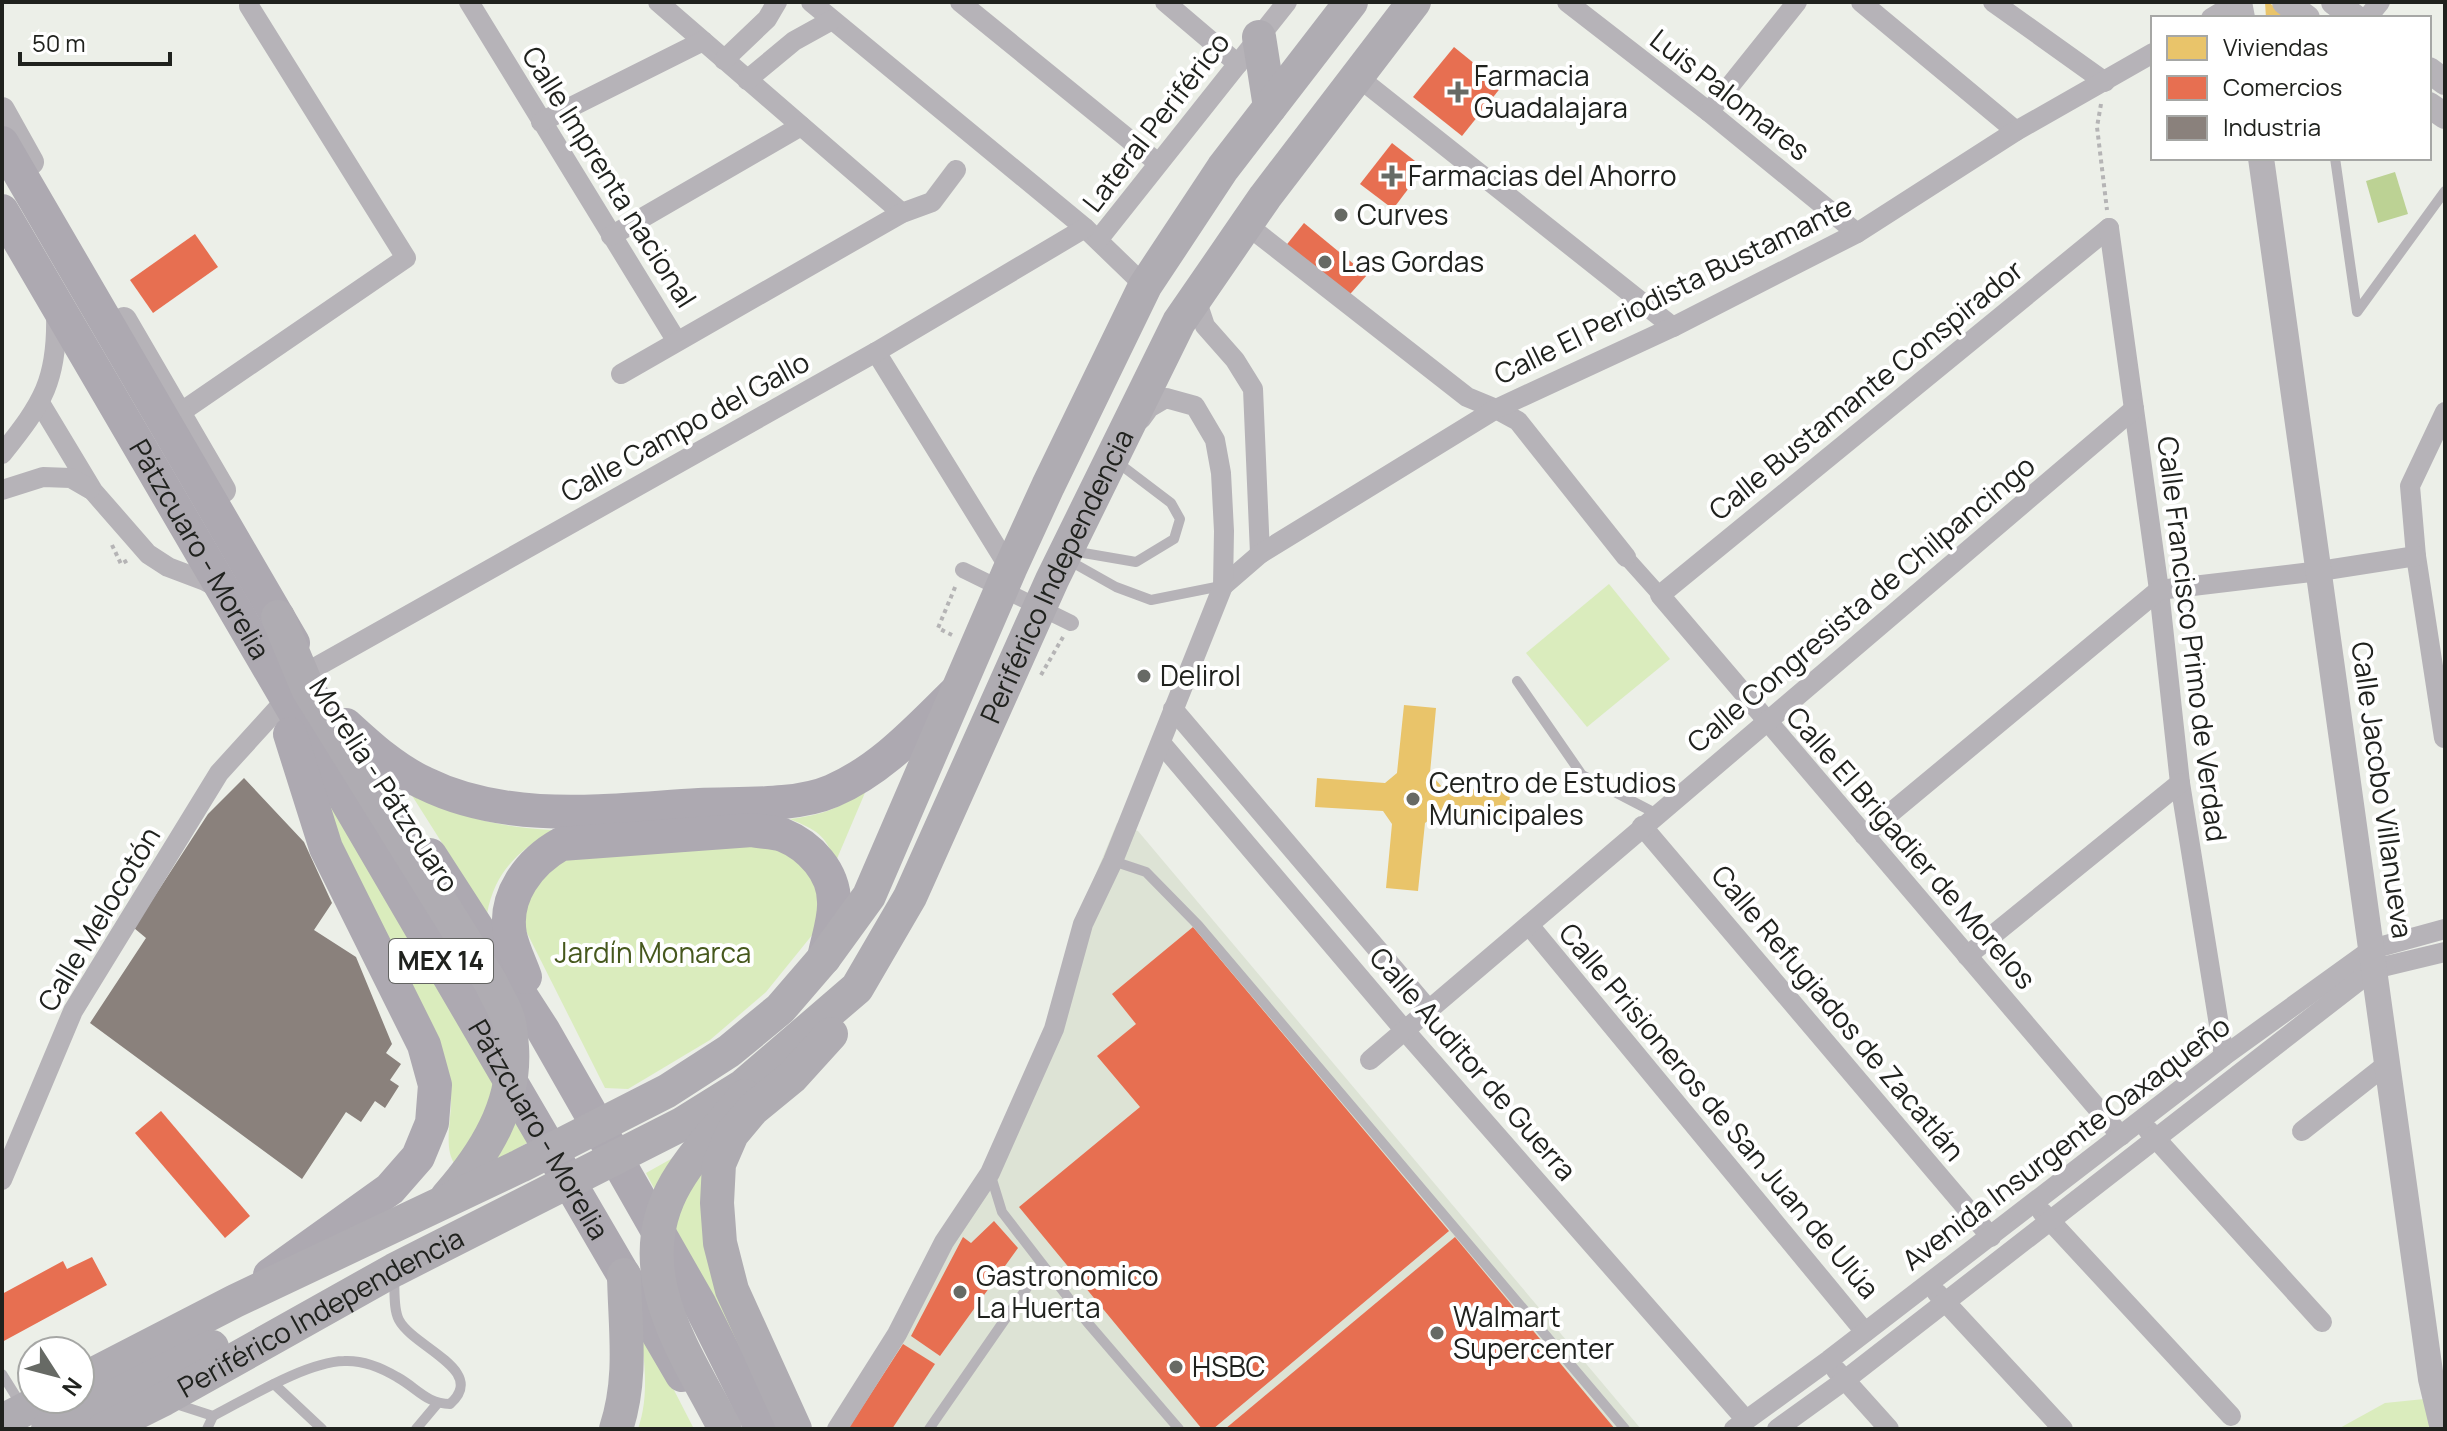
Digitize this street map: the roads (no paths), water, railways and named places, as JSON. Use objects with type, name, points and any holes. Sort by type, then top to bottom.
[{"type":"highway","name":"Periférico Independencia","points":[[96,1374],[243,1313],[667,1091],[729,1051],[780,1009],[839,976],[869,896],[975,647],[1048,486],[1145,286],[1223,168],[1351,2]]},
{"type":"highway","name":"Periférico Independencia","points":[[104,1429],[144,1413],[394,1270],[682,1124],[743,1086],[910,897],[1065,554],[1179,322],[1265,197],[1414,2]]},
{"type":"highway","points":[[1259,37],[1270,107]]},
{"type":"highway","points":[[725,1429],[664,1305],[656,1261],[660,1223],[673,1189],[687,1167],[861,946],[901,867],[1026,584],[1044,520],[1048,486]]},
{"type":"highway","points":[[96,1383],[243,1313],[359,1269],[395,1244],[424,1220],[458,1184],[487,1143],[502,1113],[509,1086],[512,1054],[507,1017],[491,983],[308,689],[278,617]]},
{"type":"highway","points":[[795,1429],[732,1290],[720,1243],[717,1203],[719,1164],[732,1134],[753,1109],[792,1077],[831,1033],[839,976]]},
{"type":"highway","points":[[616,1429],[624,1404],[628,1369],[624,1275]]},
{"type":"main road","name":"Morelia - Pátzcuaro","points":[[2,143],[172,418],[309,671],[543,1030],[700,1305],[762,1429]]},
{"type":"main road","name":"Pátzcuaro - Morelia","points":[[2,211],[624,1275],[693,1395],[709,1429]]},
{"type":"main road","points":[[243,1313],[390,1189],[418,1157],[432,1123],[435,1085],[424,1045],[326,848],[298,756],[256,648]]},
{"type":"main road","points":[[346,725],[382,757],[423,783],[462,798],[511,810],[577,811],[791,801],[829,792],[867,773],[906,741],[955,693]]},
{"type":"main road","points":[[543,1030],[510,934],[511,902],[524,875],[542,855],[561,844],[752,830],[781,834],[805,846],[830,880],[839,976]]},
{"type":"street","name":"Calle Imprenta nacional","points":[[469,2],[676,340]]},
{"type":"street","points":[[658,2],[902,213]]},
{"type":"street","points":[[811,2],[1092,234],[1145,286]]},
{"type":"street","points":[[960,2],[1158,163]]},
{"type":"street","points":[[1165,2],[1238,64]]},
{"type":"street","name":"Lateral Periférico","points":[[1092,234],[1158,163],[1287,2]]},
{"type":"street","name":"Luis Palomares","points":[[1567,2],[1709,112],[1857,233]]},
{"type":"street","points":[[1709,112],[1797,2]]},
{"type":"street","points":[[1861,2],[2016,131]]},
{"type":"street","points":[[1993,2],[2105,82]]},
{"type":"street","points":[[2214,16],[2238,2]]},
{"type":"street","points":[[2285,2],[2304,16]]},
{"type":"street","points":[[2334,2],[2353,16]]},
{"type":"street","points":[[172,418],[406,258],[249,6]]},
{"type":"street","points":[[724,60],[772,11],[794,41]]},
{"type":"street","points":[[747,80],[794,41],[832,20]]},
{"type":"street","points":[[541,122],[703,41]]},
{"type":"street","name":"Calle El Periodista Bustamante","points":[[1223,586],[1260,554],[1496,409],[1673,327],[1857,233],[2016,131],[2151,54]]},
{"type":"street","points":[[1358,77],[1673,327]]},
{"type":"street","points":[[2,110],[172,418],[304,633],[310,649],[309,671]]},
{"type":"street","points":[[611,236],[801,126]]},
{"type":"street","name":"Calle Jacobo Villanueva","points":[[2261,160],[2387,1064],[2443,1429]]},
{"type":"street","points":[[621,374],[902,213],[932,202],[956,170]]},
{"type":"street","points":[[1247,225],[1467,397],[1518,421],[1660,595]]},
{"type":"street","name":"Calle Francisco Primo de Verdad","points":[[2109,228],[2159,590],[2180,783],[2224,1056]]},
{"type":"street","name":"Calle Bustamante Conspirador","points":[[1660,595],[2109,228]]},
{"type":"street","name":"Calle Campo del Gallo","points":[[309,671],[1092,234]]},
{"type":"street","points":[[1196,299],[1205,326],[1235,360],[1253,389],[1260,554]]},
{"type":"street","points":[[2,454],[40,403],[50,378],[57,340],[56,305]]},
{"type":"street","points":[[876,352],[1010,569]]},
{"type":"street","points":[[837,1429],[897,1334],[944,1242],[990,1173],[1054,1029],[1083,924],[1113,861],[1223,586],[1221,473],[1215,440],[1195,406],[1166,398],[1149,408],[1112,458]]},
{"type":"street","points":[[40,403],[93,491],[148,554],[168,567],[224,592]]},
{"type":"street","name":"Calle Congresista de Chilpancingo","points":[[1370,1060],[2134,409]]},
{"type":"street","points":[[2444,738],[2439,649],[2416,556],[2410,486],[2445,412]]},
{"type":"street","points":[[2,490],[43,477],[57,477],[71,478],[93,491]]},
{"type":"street","points":[[1864,835],[2159,590],[2416,556]]},
{"type":"street","points":[[963,570],[1071,623]]},
{"type":"street","name":"Calle El Brigadier de Morelos","points":[[1660,595],[2121,1136]]},
{"type":"street","name":"Calle Melocotón","points":[[2,1180],[73,1011],[219,773],[279,707]]},
{"type":"street","name":"Calle Auditor de Guerra","points":[[1173,709],[1429,1010]]},
{"type":"street","name":"Calle Auditor de Guerra","points":[[1161,743],[1740,1424]]},
{"type":"street","points":[[1967,956],[2180,783]]},
{"type":"street","name":"Calle Refugiados de Zacatlán","points":[[1650,820],[1991,1237]]},
{"type":"street","name":"Calle Prisioneros de San Juan de Ulúa","points":[[1529,925],[1865,1332]]},
{"type":"street","name":"Avenida Insurgente Oaxaqueño","points":[[1740,1424],[1991,1237],[2224,1056],[2373,959],[2445,929]]},
{"type":"street","name":"Avenida Insurgente Oaxaqueño","points":[[1777,1429],[1845,1380],[2156,1138],[2373,959],[2445,952]]},
{"type":"street","points":[[2302,1131],[2387,1064]]},
{"type":"street","points":[[2140,1121],[2322,1322]]},
{"type":"street","points":[[2034,1204],[2231,1416]]},
{"type":"street","points":[[1929,1284],[2063,1429]]},
{"type":"street","points":[[1829,1360],[1889,1429]]},
{"type":"lane","points":[[2335,160],[2357,312],[2445,191]]},
{"type":"lane","points":[[1065,554],[1136,562],[1174,539],[1180,519],[1171,503],[1112,458]]},
{"type":"lane","points":[[1065,554],[1116,587],[1151,600],[1223,586]]},
{"type":"lane","points":[[1517,681],[1582,775],[1650,820]]},
{"type":"lane","points":[[1113,861],[1146,872],[1198,925],[1625,1429]]},
{"type":"lane","points":[[990,1173],[1002,1212],[1042,1266],[1179,1429]]},
{"type":"lane","points":[[929,1429],[1042,1266]]},
{"type":"lane","points":[[144,1413],[213,1416],[305,1370],[344,1361],[373,1365],[397,1376],[437,1404],[450,1404],[459,1396],[462,1382],[456,1370],[409,1335],[397,1317],[394,1270]]},
{"type":"lane","points":[[2,1374],[16,1394]]},
{"type":"lane","points":[[274,1384],[322,1429]]},
{"type":"lane","points":[[416,1429],[437,1404]]},
{"type":"lane","points":[[207,1429],[213,1416]]},
{"type":"place","name":"Farmacia Guadalajara","points":[[1458,92]]},
{"type":"place","name":"Farmacias del Ahorro","points":[[1392,176]]},
{"type":"place","name":"Curves","points":[[1341,215]]},
{"type":"place","name":"Las Gordas","points":[[1325,262]]},
{"type":"place","name":"Delirol","points":[[1144,676]]},
{"type":"place","name":"Centro de Estudios Municipales","points":[[1413,799]]},
{"type":"place","name":"Gastronomico La Huerta","points":[[960,1292]]},
{"type":"place","name":"Walmart Supercenter","points":[[1437,1333]]},
{"type":"place","name":"HSBC","points":[[1176,1367]]},
{"type":"park label","name":"Jardín Monarca","points":[[653,953]]}]
